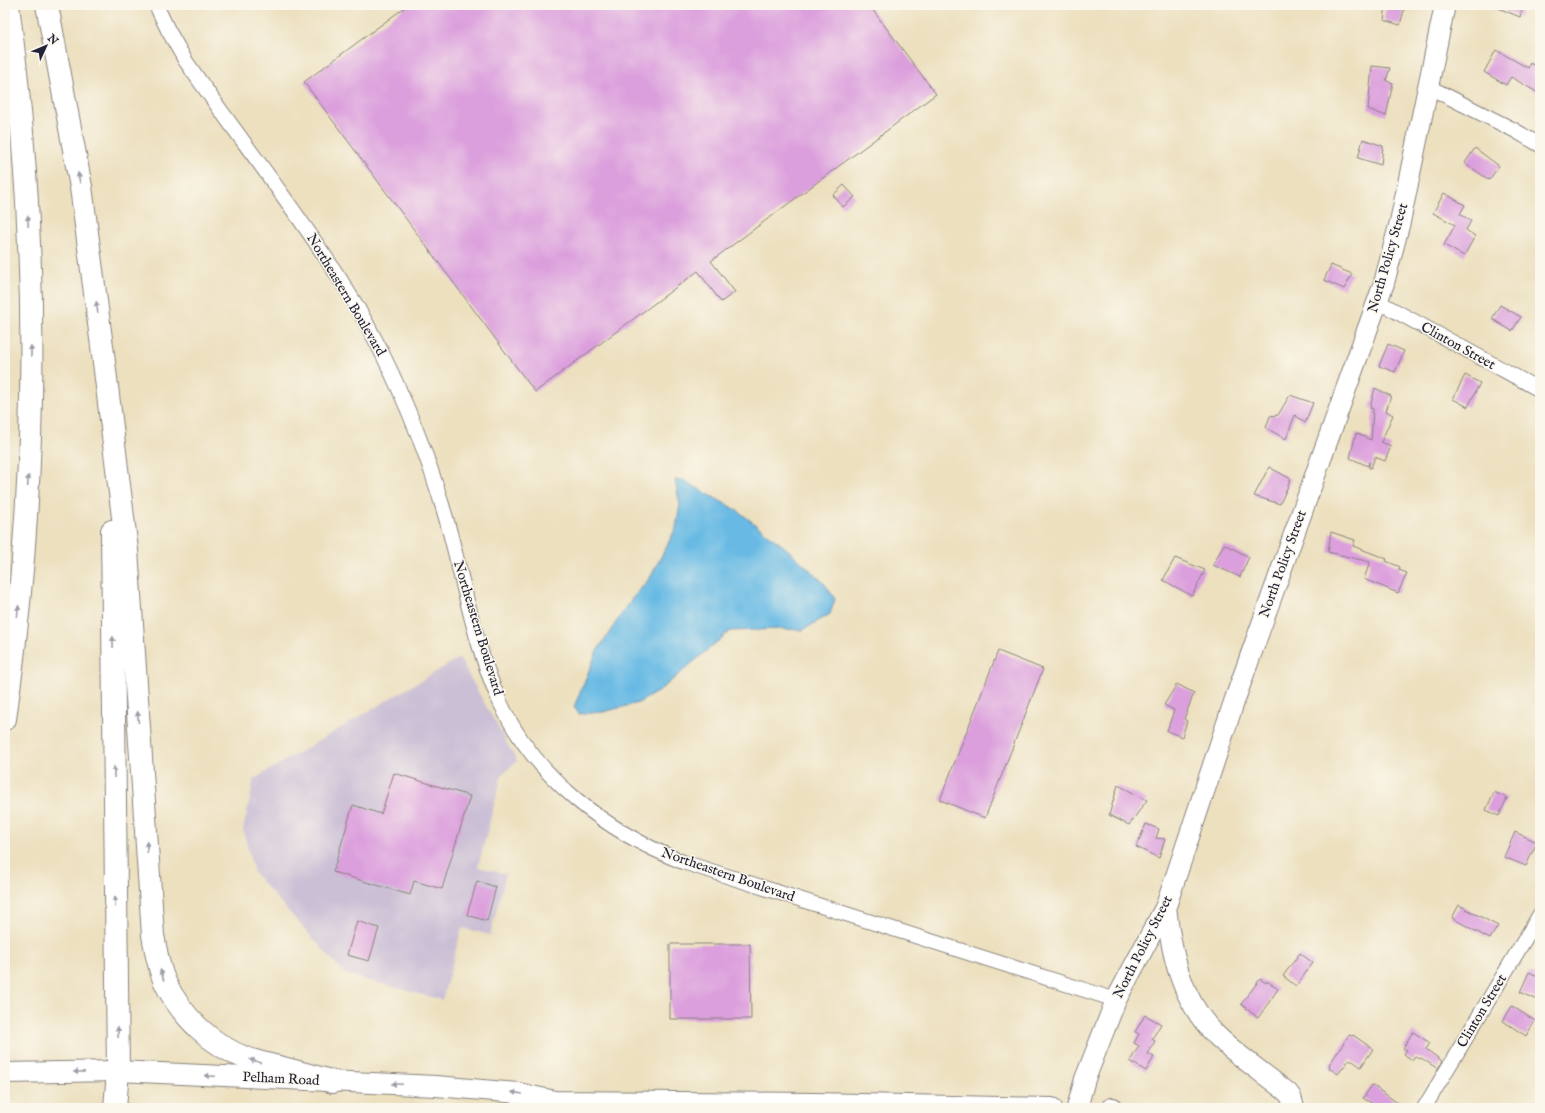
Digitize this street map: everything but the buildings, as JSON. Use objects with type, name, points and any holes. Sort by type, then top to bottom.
[{"type":"highway","points":[[5,719],[24,551],[31,361],[29,256],[25,171],[8,5]]},
{"type":"highway","points":[[47,5],[81,187],[127,550],[153,935],[157,957],[164,981],[174,1000],[204,1033],[225,1047],[246,1058],[333,1082]]},
{"type":"highway","points":[[102,346],[111,456],[118,1071],[115,1108]]},
{"type":"street","name":"Northeastern Boulevard","points":[[156,5],[168,30],[186,60],[341,280],[377,343],[407,407],[430,466],[449,527],[493,686],[501,703],[522,738],[538,761],[556,780],[606,822],[646,846],[683,862],[1116,1000]]},
{"type":"street","name":"North Policy Street","points":[[1077,1108],[1085,1079],[1116,1000],[1166,906],[1235,699],[1377,301],[1400,222],[1445,5]]},
{"type":"street","points":[[1427,86],[1514,130],[1540,145]]},
{"type":"street","name":"Clinton Street","points":[[1377,301],[1540,390]]},
{"type":"street","points":[[1166,906],[1169,934],[1176,965],[1181,980],[1195,1008],[1216,1035],[1227,1046],[1288,1093],[1291,1097],[1294,1108]]},
{"type":"street","name":"Clinton Street","points":[[1424,1108],[1540,914]]},
{"type":"street","name":"Pelham Road","points":[[5,1073],[118,1071],[483,1090],[518,1093],[556,1101],[814,1103],[1052,1108]]},
{"type":"street","name":"Pelham Road","points":[[532,1108],[556,1101]]},
{"type":"shaded area","points":[[459,658],[517,761],[502,774],[478,867],[506,874],[490,935],[462,928],[442,1000],[345,974],[254,873],[243,830],[254,779]]},
{"type":"water","points":[[675,480],[683,480],[738,511],[787,549],[824,583],[835,599],[830,614],[803,630],[779,629],[730,631],[659,691],[638,703],[603,712],[579,714],[574,707],[597,651],[631,600],[650,578],[676,528],[680,505]]}]
